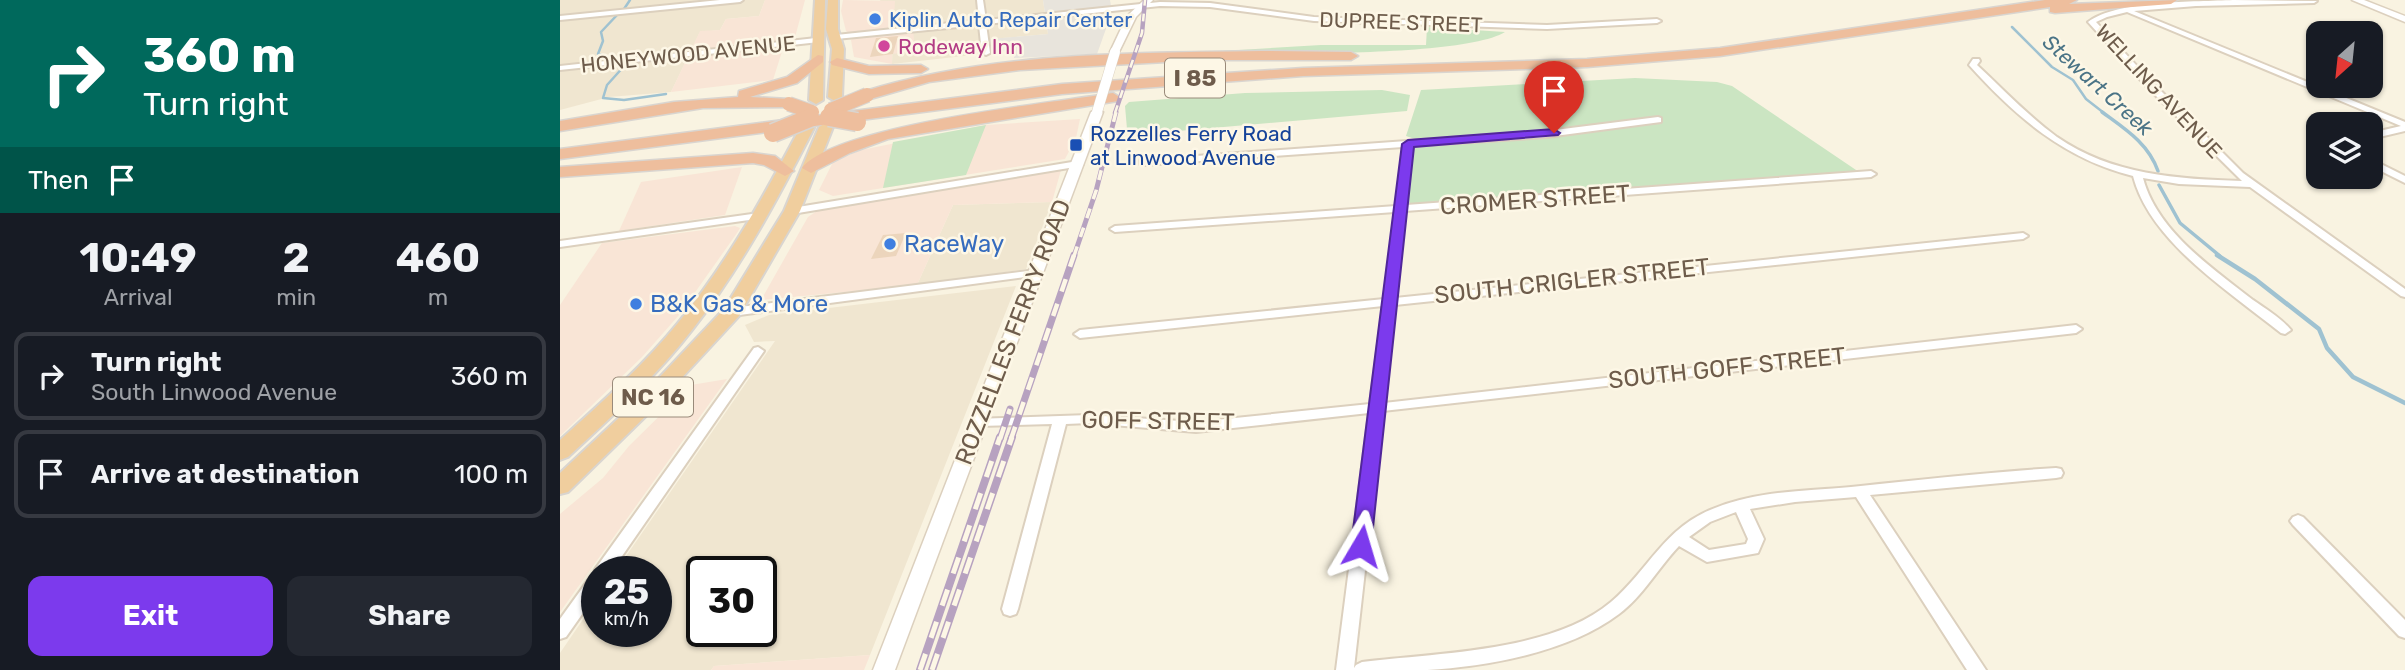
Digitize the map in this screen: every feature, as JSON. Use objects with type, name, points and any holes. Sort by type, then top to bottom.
[{"type":"highway","name":"NC 16","points":[[560,452],[610,405],[688,322],[759,216],[821,114],[816,40],[820,0]]},
{"type":"highway","name":"NC 16","points":[[560,486],[624,425],[732,312],[792,211],[811,168],[821,114],[837,62],[836,37],[832,29],[833,0]]},
{"type":"highway","points":[[1971,4],[1986,0]]},
{"type":"highway","name":"I 85","points":[[560,142],[1043,81],[1214,66],[1635,48],[1819,26],[1999,0]]},
{"type":"highway","name":"I 85","points":[[560,154],[1062,89],[1241,75],[1638,60],[1833,36],[2071,0]]},
{"type":"highway","points":[[1958,18],[2171,0]]},
{"type":"highway","points":[[837,62],[876,71],[1206,56],[1410,58]]},
{"type":"highway","points":[[560,126],[682,106],[779,85],[802,74],[818,59]]},
{"type":"highway","points":[[645,165],[704,154],[773,133],[867,95],[929,76],[976,68]]},
{"type":"highway","points":[[811,168],[864,141],[939,125],[1147,93],[1388,69]]},
{"type":"highway","points":[[682,106],[744,101],[785,104],[857,122],[939,125]]},
{"type":"highway","points":[[560,172],[752,158],[769,160],[785,171]]},
{"type":"highway","points":[[624,425],[702,325],[688,322]]},
{"type":"street","points":[[560,18],[740,0]]},
{"type":"street","points":[[980,0],[986,52]]},
{"type":"street","points":[[1230,8],[1248,0]]},
{"type":"street","points":[[2356,0],[2404,18]]},
{"type":"street","name":"WELLING AVENUE","points":[[2314,1],[2201,3],[2103,15],[2092,22],[2222,159],[2252,184],[2405,294]]},
{"type":"street","points":[[836,37],[1147,2]]},
{"type":"street","name":"DUPREE STREET","points":[[1147,2],[1230,8],[1314,19],[1547,27],[1657,21]]},
{"type":"street","name":"ROZZELLES FERRY ROAD","points":[[884,670],[1078,164],[1115,52],[1130,19],[1147,2]]},
{"type":"street","points":[[2128,11],[2405,126]]},
{"type":"street","name":"HONEYWOOD AVENUE","points":[[560,68],[816,40]]},
{"type":"street","points":[[1976,61],[1973,65],[2063,145],[2092,161],[2137,175],[2252,184]]},
{"type":"street","points":[[1143,162],[1547,134],[1658,120]]},
{"type":"street","points":[[2383,132],[2405,126]]},
{"type":"street","points":[[1345,670],[1408,144]]},
{"type":"street","points":[[792,211],[1078,164]]},
{"type":"street","points":[[2383,168],[2405,180]]},
{"type":"street","name":"CROMER STREET","points":[[1115,229],[1871,174]]},
{"type":"street","points":[[2137,175],[2139,191],[2162,225],[2285,330]]},
{"type":"street","points":[[560,244],[759,216]]},
{"type":"street","name":"SOUTH CRIGLER STREET","points":[[1080,334],[2022,236]]},
{"type":"street","points":[[732,312],[1036,273]]},
{"type":"street","name":"SOUTH GOFF STREET","points":[[1377,407],[2076,329]]},
{"type":"street","points":[[613,556],[758,351]]},
{"type":"street","name":"GOFF STREET","points":[[979,422],[1133,421],[1196,427],[1377,407]]},
{"type":"street","points":[[1010,609],[1060,420]]},
{"type":"street","points":[[1362,670],[1542,643],[1586,628],[1615,608],[1678,538],[1703,518],[1741,506],[1860,491],[2056,473]]},
{"type":"street","points":[[1860,491],[1977,670]]},
{"type":"street","points":[[1678,538],[1707,556],[1752,549],[1756,539],[1741,506]]},
{"type":"street","points":[[2298,521],[2405,631]]},
{"type":"street","points":[[560,632],[581,602]]},
{"type":"shaded area","points":[[560,0],[765,0],[759,16],[726,19],[720,30],[700,32],[671,92],[609,97],[560,110]]},
{"type":"shaded area","points":[[765,0],[805,0],[794,41],[785,42],[773,80],[671,92],[700,31],[720,30],[726,19],[759,16]]},
{"type":"shaded area","points":[[843,0],[895,1],[893,31],[913,29],[915,51],[892,54],[892,64],[854,57],[851,40],[856,37],[846,31],[841,11]]},
{"type":"shaded area","points":[[880,0],[1043,0],[1048,34],[991,39],[991,53],[892,64],[893,32]]},
{"type":"shaded area","points":[[1043,0],[1110,0],[1112,12],[1097,54],[1014,58],[1014,50],[991,53],[990,39],[1048,34]]},
{"type":"shaded area","points":[[1080,119],[1076,138],[1065,159],[833,196],[819,190],[833,162],[861,150],[986,125]]},
{"type":"shaded area","points":[[742,167],[725,215],[619,231],[641,182]]},
{"type":"shaded area","points":[[1061,170],[1052,202],[953,205],[917,285],[761,300],[808,217],[817,211]]},
{"type":"shaded area","points":[[1052,202],[1026,269],[917,285],[953,205]]},
{"type":"shaded area","points":[[735,226],[740,228],[737,233],[679,315],[642,357],[560,436],[560,305],[602,243]]},
{"type":"shaded area","points":[[1016,286],[870,655],[714,666],[711,670],[560,670],[560,653],[581,622],[581,647],[672,647],[672,556],[626,556],[775,341],[754,342],[745,325],[769,315]]},
{"type":"shaded area","points":[[727,379],[600,556],[581,556],[581,583],[560,612],[560,514],[603,478],[629,446],[691,385]]},
{"type":"shaded area","points":[[870,655],[864,670],[711,670],[714,666]]},
{"type":"green space","points":[[1427,27],[1505,32],[1484,40],[1412,50],[1324,53],[1222,51],[1321,45],[1426,45]]},
{"type":"green space","points":[[1635,78],[1717,82],[1732,86],[1859,172],[1407,205],[1415,139],[1406,136],[1421,90]]},
{"type":"green space","points":[[1382,90],[1410,95],[1407,111],[1155,133],[1127,129],[1125,106],[1129,102],[1245,93]]},
{"type":"green space","points":[[986,125],[966,175],[883,188],[893,142]]},
{"type":"building","name":"Rodeway Inn","points":[[898,36],[893,54],[870,57],[876,38]]},
{"type":"building","name":"RaceWay","points":[[906,233],[896,256],[871,259],[883,235]]},
{"type":"waterway","points":[[624,9],[630,0]]},
{"type":"waterway","points":[[601,59],[602,55],[598,54],[603,41],[601,32],[618,14]]},
{"type":"waterway","name":"Stewart Creek","points":[[2012,27],[2052,67],[2073,80],[2086,99],[2104,113]]},
{"type":"waterway","points":[[626,64],[607,85],[603,98],[624,100],[666,94]]},
{"type":"waterway","name":"Stewart Creek","points":[[2102,112],[2142,145],[2158,171]]},
{"type":"waterway","name":"Stewart Creek","points":[[2159,185],[2180,223],[2220,256]]},
{"type":"waterway","name":"Stewart Creek","points":[[2217,255],[2255,279],[2319,329],[2327,348],[2353,377],[2405,403]]},
{"type":"railway","points":[[1115,113],[1142,33],[1145,0]]},
{"type":"railway","points":[[1074,256],[1096,191],[1116,112]]},
{"type":"railway","points":[[1011,439],[1074,255]]},
{"type":"railway","points":[[1000,439],[1010,409]]},
{"type":"railway","points":[[920,670],[1000,437]]},
{"type":"railway","points":[[932,670],[1012,437]]},
{"type":"place","name":"Kiplin Auto Repair Center","points":[[875,19]]},
{"type":"place","name":"Rodeway Inn","points":[[884,46]]},
{"type":"place","name":"Rozzelles Ferry Road at Linwood Avenue","points":[[1076,145]]},
{"type":"place","name":"RaceWay","points":[[890,244]]},
{"type":"place","name":"B&K Gas & More","points":[[636,304]]},
{"type":"route","points":[[1361,546],[1408,144],[1554,133]]}]
